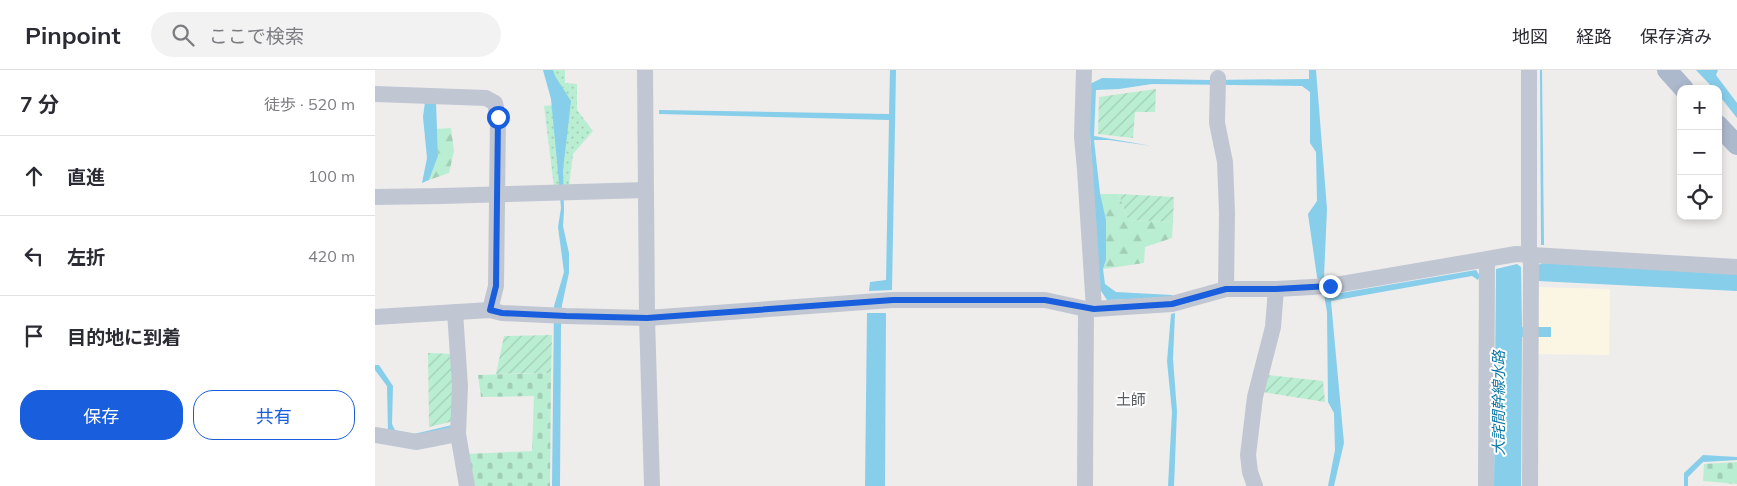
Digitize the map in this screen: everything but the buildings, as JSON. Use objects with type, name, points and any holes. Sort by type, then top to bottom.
[{"type":"main road","points":[[1667,70],[1681,85]]},
{"type":"main road","points":[[1722,129],[1737,145]]},
{"type":"street","points":[[645,70],[647,318],[652,486]]},
{"type":"street","points":[[1084,70],[1081,136],[1085,170],[1090,309],[1085,486]]},
{"type":"street","points":[[1529,70],[1529,254],[1531,264],[1529,323],[1530,486]]},
{"type":"street","points":[[1218,82],[1217,123],[1225,162],[1227,206],[1226,289]]},
{"type":"street","points":[[375,94],[486,98],[495,103],[498,117],[496,286],[490,310]]},
{"type":"street","points":[[375,197],[646,190]]},
{"type":"street","points":[[375,317],[490,310],[502,313],[559,316],[647,318],[893,300],[1045,300],[1090,309],[1172,304],[1226,289],[1276,289],[1324,286],[1516,254],[1737,267]]},
{"type":"street","points":[[1486,486],[1487,260]]},
{"type":"street","points":[[1255,486],[1250,472],[1249,456],[1255,397],[1273,327],[1276,289]]},
{"type":"street","points":[[455,312],[460,386],[458,434],[467,486]]},
{"type":"street","points":[[375,435],[417,442],[458,434]]},
{"type":"shaded area","points":[[1536,287],[1610,289],[1609,355],[1533,354]]},
{"type":"green space","points":[[545,70],[565,70],[565,83],[577,84],[577,110],[593,131],[573,154],[569,186],[554,187],[544,106],[555,105]]},
{"type":"green space","points":[[1156,89],[1155,112],[1135,112],[1133,138],[1098,134],[1099,97]]},
{"type":"green space","points":[[451,128],[454,151],[449,173],[429,180],[438,156],[437,129]]},
{"type":"green space","points":[[1100,194],[1119,194],[1128,220],[1173,222],[1172,238],[1145,247],[1144,263],[1103,269],[1106,260]]},
{"type":"green space","points":[[1119,194],[1174,197],[1173,222],[1128,220]]},
{"type":"green space","points":[[552,335],[551,373],[496,374],[504,336]]},
{"type":"green space","points":[[428,353],[455,354],[454,421],[429,427]]},
{"type":"green space","points":[[551,373],[550,486],[471,486],[466,454],[532,451],[534,396],[481,397],[478,375]]},
{"type":"green space","points":[[1267,375],[1323,381],[1325,402],[1263,392]]},
{"type":"green space","points":[[1737,462],[1737,484],[1703,481],[1704,464]]},
{"type":"water","points":[[543,70],[553,70],[571,101],[563,170],[563,226],[569,253],[569,273],[562,305],[561,327],[560,486],[552,486],[554,306],[564,272],[558,227],[561,208],[551,99]]},
{"type":"water","points":[[890,70],[896,70],[892,290],[869,291],[870,282],[886,280],[889,120],[659,114],[659,110],[889,114]]},
{"type":"water","points":[[1309,70],[1316,70],[1327,209],[1324,277],[1329,295],[1476,270],[1480,276],[1478,280],[1472,276],[1331,301],[1344,443],[1334,486],[1328,486],[1335,450],[1334,413],[1328,402],[1327,312],[1324,295],[1317,277],[1308,214],[1317,201],[1316,152],[1310,143],[1310,92],[1302,86],[1152,84],[1096,90],[1094,136],[1152,146],[1109,140],[1094,140],[1100,193],[1106,220],[1106,260],[1103,269],[1105,284],[1116,292],[1172,295],[1174,298],[1107,300],[1099,288],[1090,134],[1090,84],[1102,78],[1309,79]]},
{"type":"water","points":[[1540,70],[1542,70],[1544,245],[1541,245]]},
{"type":"water","points":[[1696,70],[1718,70],[1716,75],[1737,103],[1737,118],[1722,99],[1722,85],[1710,85]]},
{"type":"water","points":[[425,102],[436,102],[438,156],[429,180],[422,183],[427,158],[423,117]]},
{"type":"water","points":[[1543,263],[1737,272],[1737,291],[1538,281],[1538,265]]},
{"type":"water","name":"大詫間幹線水路","points":[[1517,264],[1521,267],[1522,327],[1551,327],[1551,337],[1522,337],[1521,486],[1494,486],[1496,269]]},
{"type":"water","points":[[867,313],[886,313],[885,486],[865,486]]},
{"type":"water","points":[[1175,313],[1173,359],[1177,411],[1174,486],[1168,486],[1172,412],[1167,361],[1171,314]]},
{"type":"water","points":[[375,365],[379,365],[393,386],[392,424],[395,430],[414,434],[452,425],[453,430],[414,437],[388,432],[387,386],[375,370]]},
{"type":"water","points":[[1703,455],[1737,457],[1737,460],[1703,462],[1688,477],[1688,486],[1684,486],[1684,473]]},
{"type":"district","name":"土師","points":[[1131,399]]},
{"type":"route","points":[[498,117],[496,286],[490,310],[502,313],[647,318],[893,300],[1045,300],[1094,309],[1172,304],[1226,289],[1330,286]]}]
